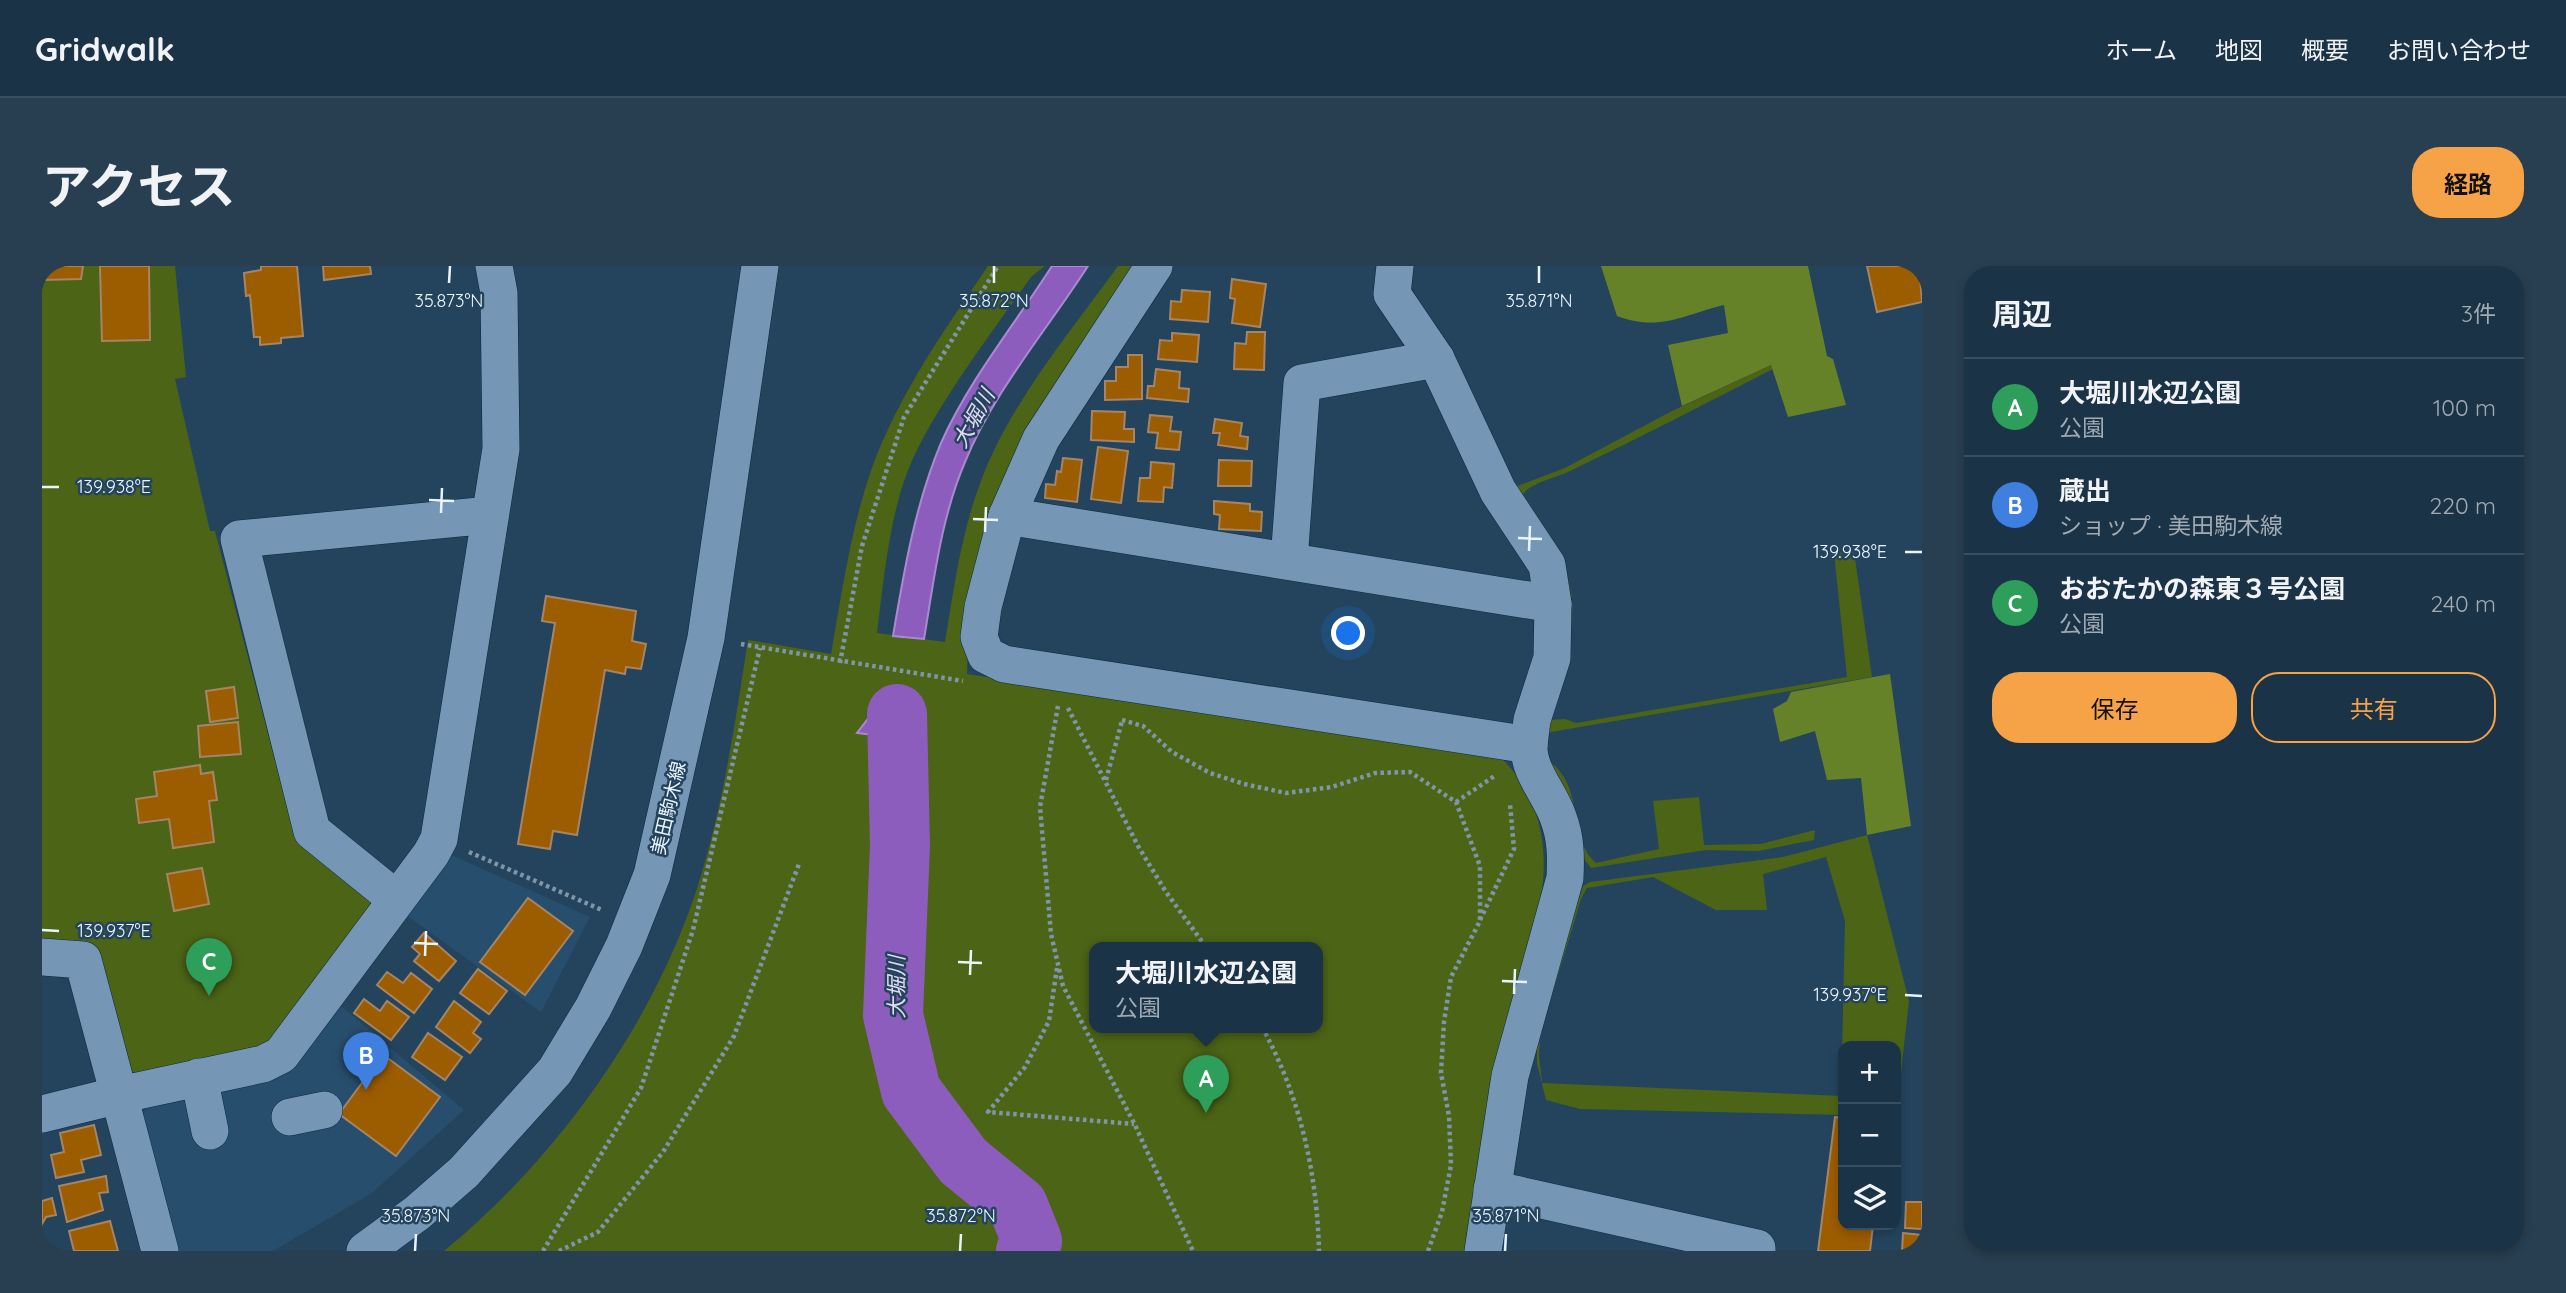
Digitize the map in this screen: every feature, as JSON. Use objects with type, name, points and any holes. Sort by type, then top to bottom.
[{"type":"street","points":[[42,1114],[262,1064],[281,1055],[439,839],[501,449],[499,293],[494,266]]},
{"type":"street","name":"美田駒木線","points":[[365,1251],[417,1213],[464,1172],[555,1071],[593,1008],[624,946],[652,875],[706,638],[760,266]]},
{"type":"street","points":[[1154,266],[1041,439],[1007,516],[983,607],[979,637],[986,655],[1004,664],[1529,745]]},
{"type":"street","points":[[1395,266],[1392,294],[1436,359],[1498,491],[1547,565],[1553,604],[1552,658],[1532,720],[1529,745],[1532,766],[1561,825],[1566,845],[1565,878],[1510,1076],[1483,1251]]},
{"type":"street","points":[[1289,561],[1302,383],[1436,359]]},
{"type":"street","points":[[396,899],[312,831],[239,539],[490,515]]},
{"type":"street","points":[[1007,516],[1553,604]]},
{"type":"street","points":[[42,957],[83,960],[160,1251]]},
{"type":"street","points":[[199,1077],[210,1131]]},
{"type":"street","points":[[1492,1189],[1757,1248],[1757,1251]]},
{"type":"path","points":[[839,663],[862,545],[904,416],[998,266]]},
{"type":"path","points":[[741,644],[839,663],[970,682]]},
{"type":"path","points":[[543,1251],[641,1088],[693,930],[760,648]]},
{"type":"path","points":[[1061,695],[1051,733],[1040,807],[1051,934],[1063,986],[1135,1125],[1193,1251]]},
{"type":"path","points":[[1067,706],[1138,846],[1166,892],[1202,942]]},
{"type":"path","points":[[1106,780],[1122,720],[1143,726],[1171,752],[1210,773],[1286,793],[1332,787],[1375,773],[1410,772],[1456,802],[1480,866],[1479,921]]},
{"type":"path","points":[[1494,776],[1500,783]]},
{"type":"path","points":[[1428,1251],[1442,1212],[1451,1165],[1449,1116],[1441,1073],[1451,977],[1514,849],[1509,801]]},
{"type":"path","points":[[439,839],[604,911]]},
{"type":"path","points":[[559,1251],[598,1232],[663,1152],[678,1129],[734,1037],[799,864]]},
{"type":"path","points":[[1058,963],[1049,1021],[1025,1068],[988,1112],[1135,1125]]},
{"type":"path","points":[[1265,1033],[1283,1065],[1298,1114],[1318,1199],[1318,1251]]},
{"type":"shaded area","points":[[449,854],[590,917],[541,1012],[406,915]]},
{"type":"shaded area","points":[[341,1006],[464,1110],[372,1193],[273,1251],[176,1251],[141,1118],[148,1105],[292,1070]]},
{"type":"green space","points":[[42,266],[175,266],[186,377],[175,379],[210,531],[215,531],[296,841],[370,899],[371,913],[278,1039],[261,1047],[141,1076],[128,1069],[96,947],[42,944]]},
{"type":"green space","points":[[988,266],[1045,266],[1031,277],[969,364],[914,456],[894,520],[877,633],[945,642],[968,521],[993,452],[1042,370],[1118,266],[1136,266],[1021,443],[1003,480],[988,521],[968,642],[967,674],[1497,754],[1521,783],[1537,816],[1541,834],[1544,871],[1542,890],[1496,1071],[1470,1251],[444,1251],[487,1213],[528,1171],[602,1078],[633,1028],[685,923],[703,869],[724,784],[748,640],[831,654],[855,528],[876,456],[903,399],[935,345]]},
{"type":"green space","points":[[1601,266],[1808,266],[1827,356],[1833,359],[1846,405],[1788,417],[1771,365],[1682,406],[1668,345],[1728,333],[1724,305],[1659,322],[1633,321],[1617,316]]},
{"type":"green space","points":[[1771,365],[1773,369],[1596,459],[1538,483],[1523,494],[1564,557],[1572,598],[1569,598],[1512,488],[1565,468],[1670,412]]},
{"type":"green space","points":[[1854,551],[1872,677],[1551,732],[1542,740],[1569,603],[1572,602],[1569,647],[1550,720],[1565,719],[1576,723],[1847,677],[1834,553]]},
{"type":"green space","points":[[1890,674],[1911,826],[1867,835],[1861,778],[1827,780],[1815,731],[1780,742],[1773,709],[1787,701],[1791,692]]},
{"type":"green space","points":[[1544,758],[1557,768],[1566,781],[1581,839],[1596,863],[1659,849],[1653,801],[1699,797],[1704,845],[1761,844],[1815,830],[1814,840],[1758,851],[1706,850],[1591,868],[1585,860]]},
{"type":"green space","points":[[1867,835],[1909,1001],[1901,1072],[1901,1041],[1842,1041],[1845,921],[1826,857],[1763,874],[1767,910],[1716,910],[1653,877],[1587,888],[1581,899],[1540,1035],[1539,1056],[1542,1083],[1838,1096],[1838,1115],[1580,1109],[1546,1100],[1537,1063],[1537,1034],[1583,886],[1590,882],[1783,857]]},
{"type":"water","points":[[1052,266],[1088,266],[1006,386],[965,462],[944,527],[924,639],[893,636],[917,514],[941,443],[965,397]]},
{"type":"water","points":[[877,707],[911,712],[923,741],[857,733]]},
{"type":"building","points":[[42,266],[83,266],[81,279],[42,280]]},
{"type":"building","points":[[100,266],[149,266],[150,340],[102,341]]},
{"type":"building","points":[[261,266],[297,266],[303,336],[281,338],[281,343],[260,345],[260,337],[254,337],[250,295],[246,296],[244,273],[261,270]]},
{"type":"building","points":[[323,266],[370,266],[371,274],[324,280]]},
{"type":"building","points":[[1867,266],[1919,266],[1922,302],[1877,312]]},
{"type":"building","points":[[1232,279],[1266,284],[1260,327],[1232,323],[1235,299],[1230,298]]},
{"type":"building","points":[[1182,290],[1210,292],[1208,322],[1170,319],[1171,301],[1181,302]]},
{"type":"building","points":[[1247,332],[1265,332],[1264,370],[1234,369],[1235,343],[1246,344]]},
{"type":"building","points":[[1172,333],[1199,335],[1197,362],[1158,359],[1160,340],[1172,341]]},
{"type":"building","points":[[1128,355],[1142,355],[1142,399],[1105,400],[1105,381],[1116,381],[1116,367],[1128,367]]},
{"type":"building","points":[[1156,369],[1180,372],[1179,388],[1189,389],[1188,402],[1147,398],[1148,386],[1154,386]]},
{"type":"building","points":[[1092,411],[1125,412],[1124,429],[1134,429],[1134,442],[1091,440]]},
{"type":"building","points":[[1150,415],[1172,417],[1170,431],[1181,432],[1179,450],[1156,448],[1158,433],[1148,432]]},
{"type":"building","points":[[1215,419],[1242,423],[1240,436],[1248,437],[1247,449],[1218,445],[1220,433],[1213,433]]},
{"type":"building","points":[[1098,447],[1128,451],[1121,503],[1091,499]]},
{"type":"building","points":[[1063,458],[1082,460],[1077,502],[1045,498],[1046,484],[1055,485]]},
{"type":"building","points":[[1219,460],[1252,461],[1251,486],[1218,486]]},
{"type":"building","points":[[1151,462],[1174,464],[1172,488],[1164,487],[1163,502],[1138,501],[1140,478],[1150,478]]},
{"type":"building","points":[[1214,501],[1250,504],[1250,511],[1262,512],[1261,531],[1219,529],[1220,515],[1214,514]]},
{"type":"building","points":[[546,596],[636,611],[632,641],[646,644],[641,669],[626,667],[625,674],[605,670],[577,835],[553,831],[550,849],[518,844],[555,623],[542,621]]},
{"type":"building","points":[[234,687],[238,718],[210,722],[206,691]]},
{"type":"building","points":[[238,722],[241,754],[200,757],[198,726]]},
{"type":"building","points":[[200,765],[201,774],[213,772],[217,800],[209,801],[214,842],[173,848],[169,819],[139,823],[136,799],[157,796],[154,772]]},
{"type":"building","points":[[202,868],[209,904],[174,911],[167,874]]},
{"type":"building","points":[[528,898],[573,931],[525,995],[480,962]]},
{"type":"building","points":[[424,933],[456,961],[439,981],[414,961],[420,954],[412,947]]},
{"type":"building","points":[[478,969],[507,991],[489,1014],[460,993]]},
{"type":"building","points":[[387,972],[403,983],[411,973],[432,989],[414,1013],[377,985]]},
{"type":"building","points":[[364,999],[380,1011],[387,1001],[409,1017],[391,1040],[354,1013]]},
{"type":"building","points":[[454,1001],[481,1022],[473,1033],[481,1039],[470,1053],[436,1027]]},
{"type":"building","points":[[428,1033],[462,1057],[445,1080],[412,1057]]},
{"type":"building","points":[[366,1042],[440,1097],[396,1156],[339,1114],[367,1076],[350,1063]]},
{"type":"building","points":[[1835,1117],[1838,1117],[1838,1230],[1872,1230],[1870,1251],[1818,1251]]},
{"type":"building","points":[[94,1125],[101,1155],[81,1160],[84,1172],[56,1178],[51,1155],[64,1152],[60,1133]]},
{"type":"building","points":[[106,1176],[108,1192],[99,1193],[103,1210],[67,1222],[59,1186]]},
{"type":"building","points":[[52,1198],[56,1215],[46,1217],[42,1224],[42,1201]]},
{"type":"building","points":[[1906,1202],[1922,1202],[1922,1229],[1905,1228]]},
{"type":"building","points":[[110,1221],[118,1251],[74,1251],[69,1231]]},
{"type":"building","points":[[1903,1233],[1922,1235],[1922,1251],[1902,1251]]},
{"type":"waterway","name":"大堀川","points":[[897,714],[900,845],[893,1015],[911,1091],[963,1161],[1018,1206],[1032,1241],[1026,1251]]},
{"type":"place","name":"おおたかの森東３号公園","points":[[209,996]]},
{"type":"place","name":"蔵出","points":[[366,1090]]},
{"type":"place","name":"大堀川水辺公園","points":[[1206,1113]]}]
